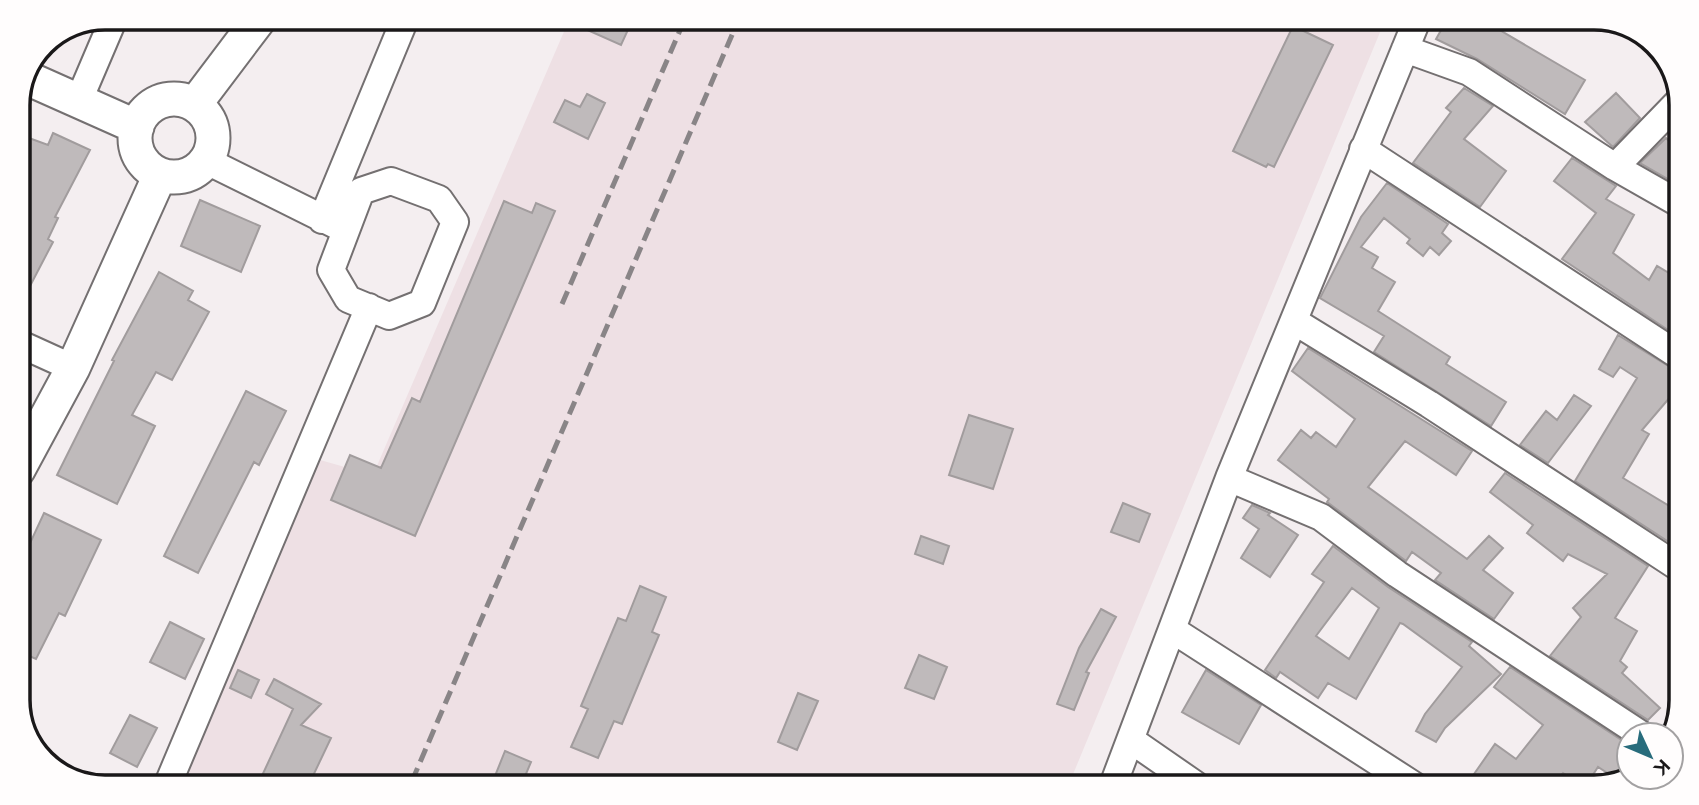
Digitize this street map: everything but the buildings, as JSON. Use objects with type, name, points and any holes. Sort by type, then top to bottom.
[{"type":"main road","points":[[195,104],[251,30]]},
{"type":"main road","points":[[34,81],[137,127]]},
{"type":"main road","points":[[170,98],[195,104],[212,123],[214,136],[207,161],[186,176],[160,175],[140,158],[135,145],[137,127],[147,109],[158,102],[170,98]]},
{"type":"main road","points":[[30,448],[73,368],[160,175]]},
{"type":"street","points":[[79,100],[109,30]]},
{"type":"street","points":[[334,225],[361,191],[391,181],[439,199],[455,222],[422,303],[389,316],[348,299],[331,270],[334,225],[401,30]]},
{"type":"street","points":[[1117,775],[1230,478],[1410,37],[1615,167],[1669,198]]},
{"type":"street","points":[[1615,167],[1669,111]]},
{"type":"street","points":[[1363,149],[1669,349]]},
{"type":"street","points":[[207,161],[334,225]]},
{"type":"street","points":[[172,775],[369,307]]},
{"type":"street","points":[[1294,321],[1429,404],[1669,561]]},
{"type":"street","points":[[30,348],[73,368]]},
{"type":"street","points":[[1230,478],[1321,517],[1397,573],[1621,721]]},
{"type":"street","points":[[1173,630],[1398,775]]},
{"type":"street","points":[[1131,740],[1182,775]]},
{"type":"shaded area","points":[[565,30],[1381,30],[1073,775],[164,775],[306,456],[373,475]]},
{"type":"railway","points":[[562,304],[680,30]]},
{"type":"railway","points":[[415,775],[734,30]]}]
